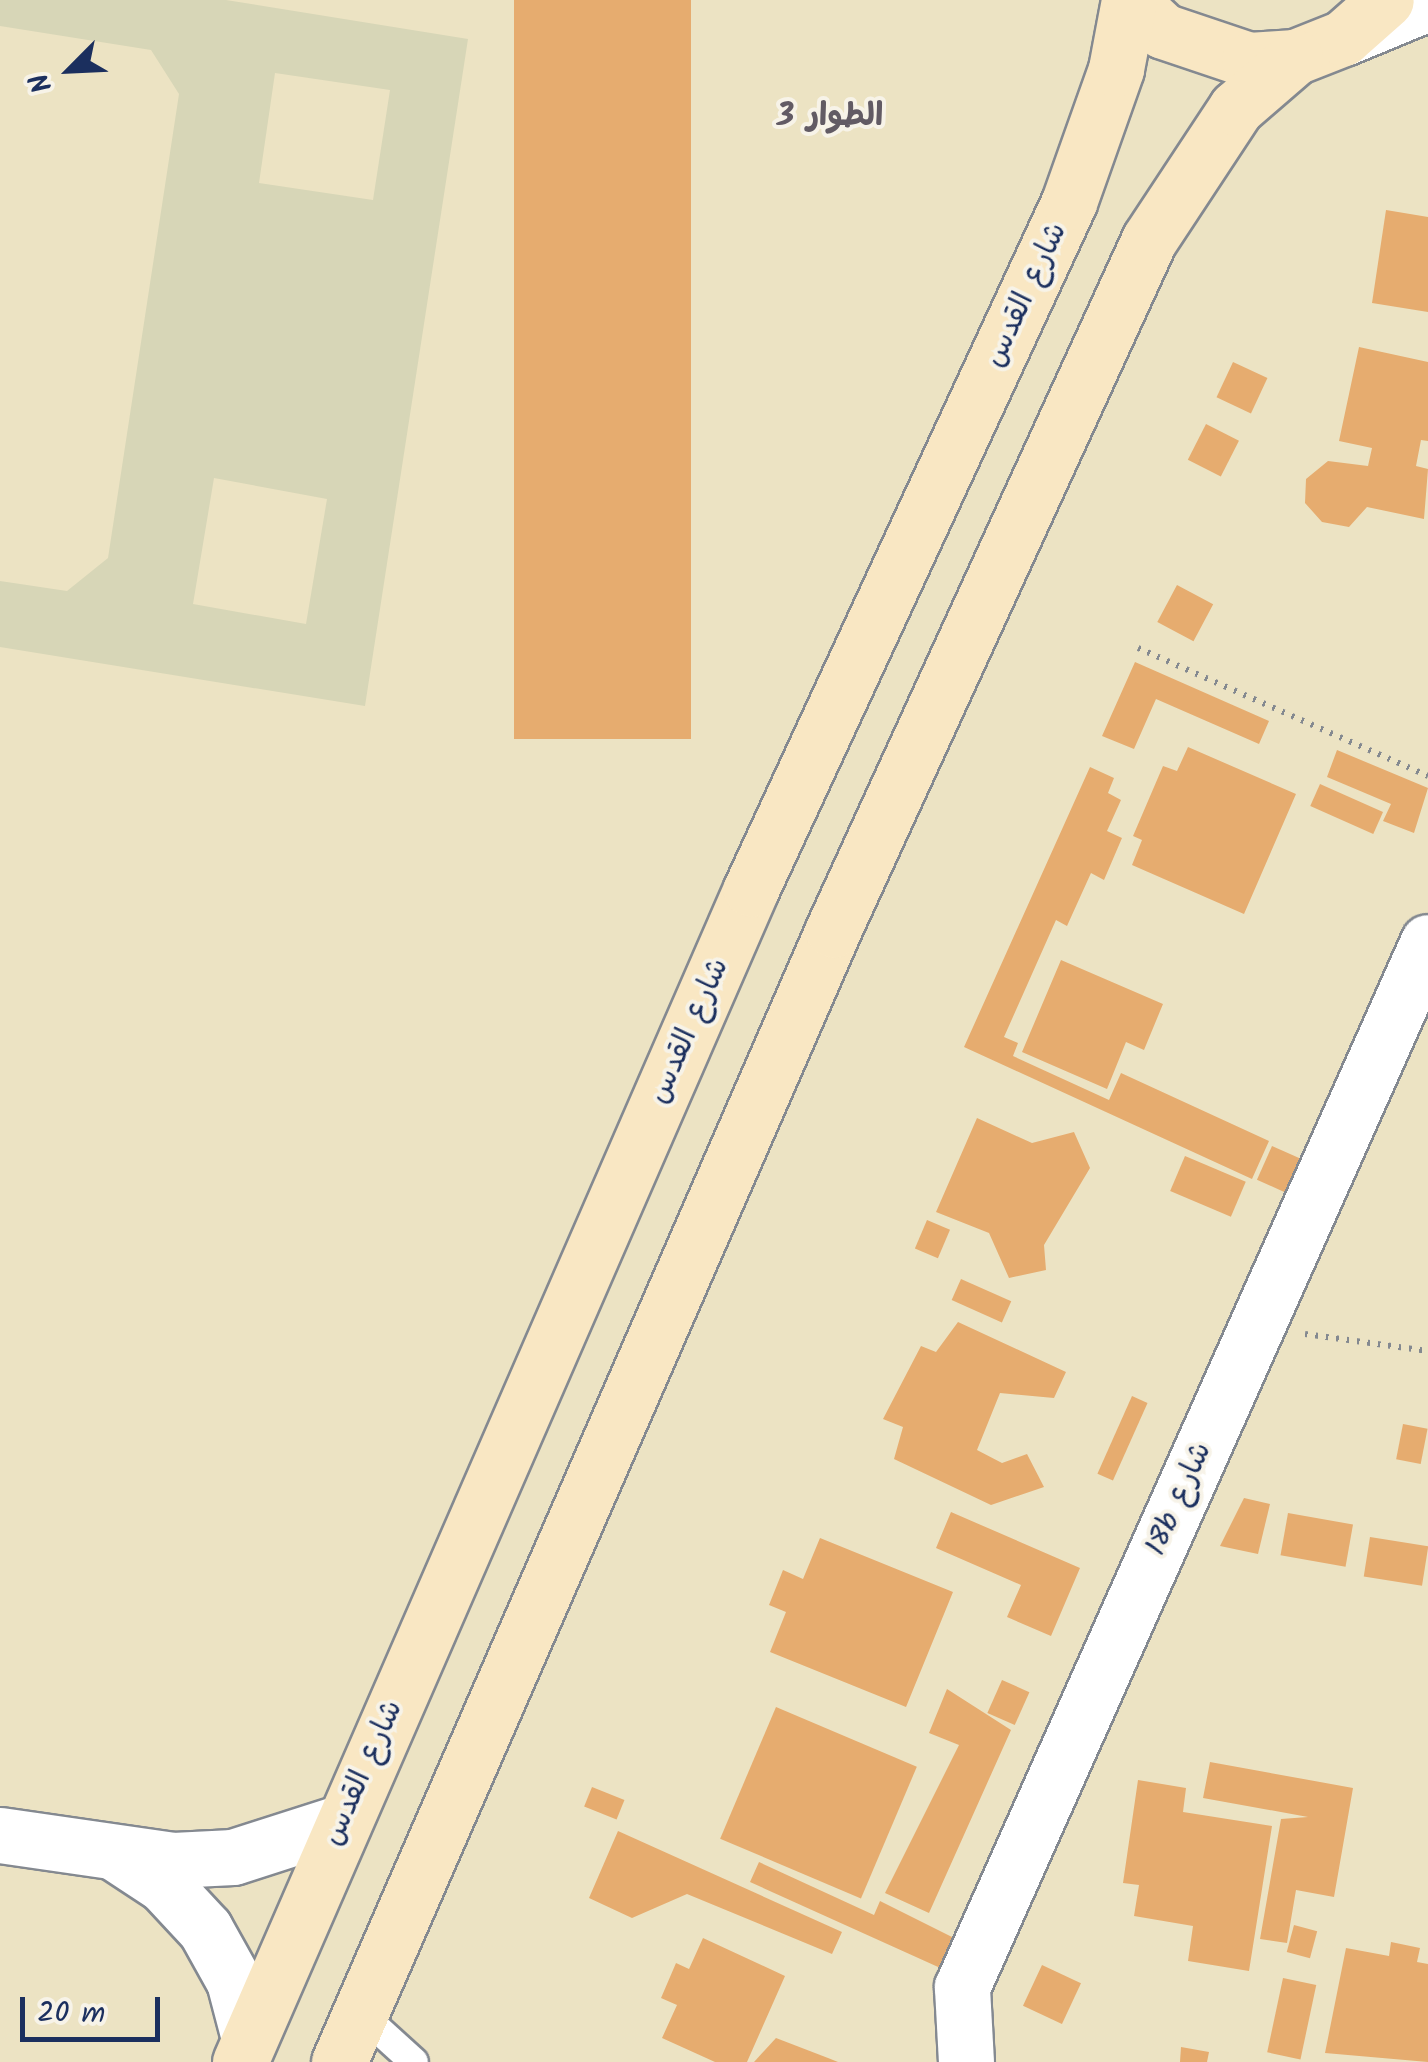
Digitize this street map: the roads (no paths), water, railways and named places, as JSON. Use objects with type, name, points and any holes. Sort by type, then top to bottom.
[{"type":"main road","points":[[1130,0],[1163,31],[1204,51],[1319,47]]},
{"type":"main road","name":"شارع القدس","points":[[244,2050],[751,889],[1070,202],[1096,137],[1130,0]]},
{"type":"main road","points":[[339,2062],[833,930],[1149,240],[1224,123],[1319,47],[1386,0]]},
{"type":"street","points":[[1319,47],[1428,3]]},
{"type":"street","name":"18b شارع","points":[[966,2062],[962,1987],[1428,942]]},
{"type":"street","points":[[0,1835],[114,1853],[233,1858],[342,1822]]},
{"type":"street","points":[[114,1853],[164,1885],[204,1929],[234,1981],[244,2050]]},
{"type":"lane","points":[[359,2012],[414,2062]]},
{"type":"district","name":"الطوار 3","points":[[830,117]]}]
